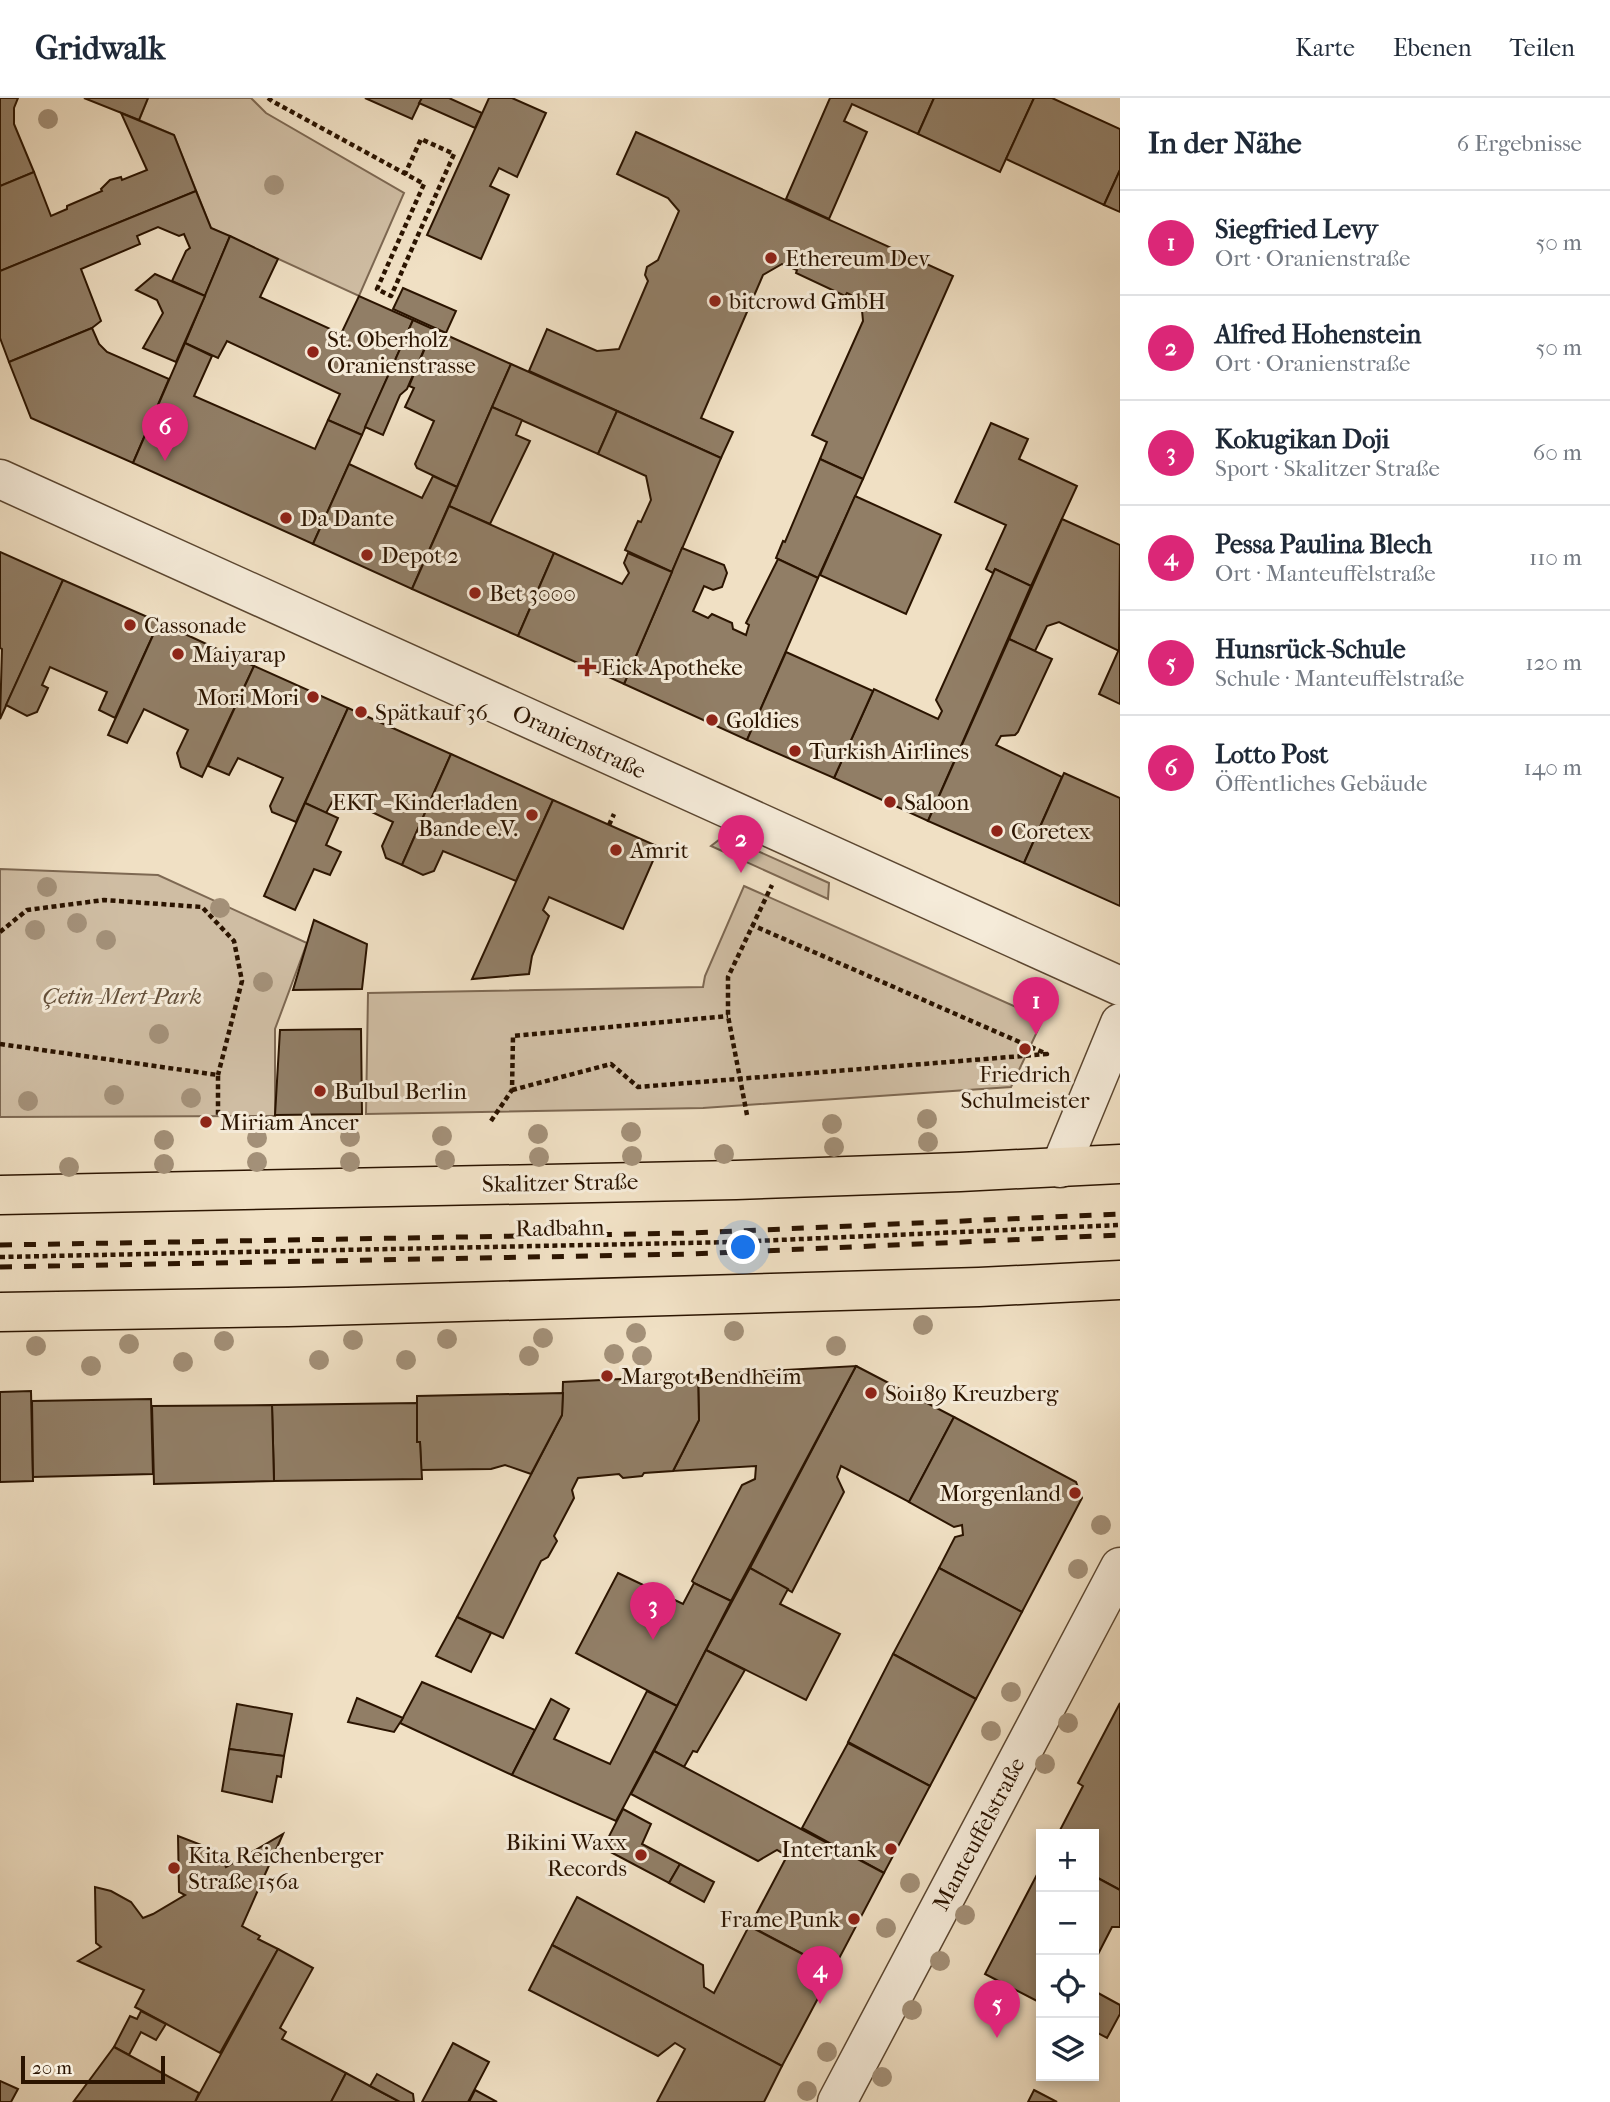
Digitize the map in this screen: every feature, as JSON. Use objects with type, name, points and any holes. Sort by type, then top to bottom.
[{"type":"main road","name":"Skalitzer Straße","points":[[0,1195],[736,1180],[1120,1164]]},
{"type":"main road","points":[[0,1312],[328,1306],[1120,1280]]},
{"type":"street","name":"Oranienstraße","points":[[0,479],[1120,986]]},
{"type":"street","points":[[1060,1168],[1120,1023]]},
{"type":"street","name":"Manteuffelstraße","points":[[837,2102],[1120,1567]]},
{"type":"path","points":[[268,98],[405,174],[424,184],[377,289],[391,296],[454,154],[421,139],[405,174]]},
{"type":"path","points":[[609,825],[614,814]]},
{"type":"path","points":[[747,1115],[727,1016],[728,977],[772,885]]},
{"type":"path","points":[[0,932],[27,910],[104,900],[202,907],[234,941],[242,981],[218,1074],[218,1116]]},
{"type":"path","points":[[512,1090],[611,1064],[638,1087],[1046,1054],[752,925]]},
{"type":"path","points":[[491,1121],[512,1090],[513,1036],[727,1016]]},
{"type":"path","points":[[0,1044],[218,1074]]},
{"type":"path","name":"Radbahn","points":[[0,1257],[733,1242],[1120,1225]]},
{"type":"green space","points":[[148,98],[251,98],[266,113],[404,193],[359,296],[211,228],[174,135],[139,120]]},
{"type":"green space","points":[[724,836],[829,883],[828,899],[711,846]]},
{"type":"green space","name":"Çetin-Mert-Park","points":[[0,869],[158,875],[307,943],[275,1029],[275,1116],[0,1117]]},
{"type":"green space","points":[[744,886],[1043,1019],[1011,1087],[703,1108],[366,1114],[368,993],[703,987],[705,976]]},
{"type":"building","points":[[0,98],[18,98],[14,108],[14,124],[34,172],[0,186]]},
{"type":"building","points":[[84,98],[148,98],[139,120]]},
{"type":"building","points":[[365,98],[422,98],[412,119]]},
{"type":"building","points":[[422,98],[449,98],[482,113],[475,128],[419,103]]},
{"type":"building","points":[[489,98],[512,98],[546,113],[517,177],[499,168],[490,186],[509,195],[481,259],[427,235]]},
{"type":"building","points":[[830,98],[934,98],[918,134],[852,104],[844,121],[867,132],[829,219],[786,199]]},
{"type":"building","points":[[934,98],[1034,98],[1000,172],[918,134]]},
{"type":"building","points":[[1034,98],[1052,98],[1120,129],[1120,170],[1104,205],[1006,159]]},
{"type":"building","points":[[121,113],[174,135],[196,191],[0,271],[0,186],[34,172],[51,216],[102,191],[110,180],[121,177],[122,180],[147,170]]},
{"type":"building","points":[[636,132],[953,276],[863,479],[820,459],[827,442],[812,435],[863,321],[861,300],[847,293],[845,296],[782,264],[763,275],[701,418],[733,432],[721,458],[529,371],[547,329],[597,351],[619,349],[648,281],[645,275],[647,267],[658,260],[679,211],[668,198],[617,174]]},
{"type":"building","points":[[1120,170],[1120,212],[1104,205]]},
{"type":"building","points":[[196,191],[211,228],[230,236],[205,296],[172,281],[190,248],[184,234],[179,236],[158,227],[137,236],[140,244],[81,269],[101,321],[92,328],[9,362],[0,338],[0,271]]},
{"type":"building","points":[[230,236],[278,259],[260,297],[341,334],[359,296],[413,320],[362,435],[328,420],[340,394],[227,341],[218,358],[185,343]]},
{"type":"building","points":[[155,274],[205,296],[176,362],[143,348],[163,313],[157,300],[136,290]]},
{"type":"building","points":[[403,288],[456,311],[446,333],[393,309]]},
{"type":"building","points":[[413,320],[433,329],[383,435],[365,427]]},
{"type":"building","points":[[92,328],[99,344],[107,352],[169,379],[133,463],[31,418],[9,362]]},
{"type":"building","points":[[433,329],[511,364],[457,487],[417,468],[415,464],[434,421],[405,407],[414,388],[409,386]]},
{"type":"building","points":[[185,343],[212,356],[194,396],[315,449],[328,420],[362,435],[313,544],[133,463]]},
{"type":"building","points":[[511,364],[617,411],[598,454],[492,407]]},
{"type":"building","points":[[492,407],[522,420],[516,435],[530,441],[490,524],[449,506]]},
{"type":"building","points":[[617,411],[721,458],[672,572],[625,550],[651,500],[646,476],[598,454]]},
{"type":"building","points":[[991,423],[1028,439],[1019,459],[1077,486],[1031,586],[995,569],[993,573],[986,569],[1006,525],[955,502]]},
{"type":"building","points":[[820,459],[863,479],[818,578],[776,558]]},
{"type":"building","points":[[349,464],[422,498],[433,476],[457,487],[412,589],[313,544]]},
{"type":"building","points":[[855,496],[941,535],[906,614],[820,575]]},
{"type":"building","points":[[449,506],[554,553],[518,636],[412,589]]},
{"type":"building","points":[[1062,519],[1120,545],[1119,651],[1059,622],[1047,626],[1035,651],[1009,639]]},
{"type":"building","points":[[682,548],[724,565],[727,573],[722,587],[713,590],[704,586],[693,611],[708,618],[712,614],[732,623],[733,629],[746,635],[749,625],[746,623],[778,559],[818,578],[747,740],[624,684]]},
{"type":"building","points":[[0,552],[63,580],[0,719],[2,649]]},
{"type":"building","points":[[554,553],[622,584],[629,573],[624,563],[628,553],[672,572],[624,684],[518,636]]},
{"type":"building","points":[[995,569],[1031,586],[928,821],[834,778],[874,689],[938,719],[942,711],[936,700]]},
{"type":"building","points":[[63,580],[159,622],[115,718],[99,710],[107,692],[50,667],[42,685],[48,688],[37,712],[27,716],[6,705]]},
{"type":"building","points":[[159,622],[254,666],[202,777],[181,767],[177,753],[188,730],[144,709],[127,743],[108,735]]},
{"type":"building","points":[[1009,639],[1052,659],[1018,732],[1015,735],[1001,736],[996,745],[1062,777],[1024,863],[928,821]]},
{"type":"building","points":[[1120,647],[1120,704],[1099,694]]},
{"type":"building","points":[[786,652],[873,691],[834,778],[747,740]]},
{"type":"building","points":[[254,666],[348,708],[296,822],[272,812],[270,806],[283,778],[238,758],[229,775],[208,766]]},
{"type":"building","points":[[348,708],[451,754],[402,865],[386,858],[382,846],[393,822],[336,795],[326,813],[305,803]]},
{"type":"building","points":[[451,754],[553,800],[516,881],[443,851],[434,871],[423,875],[402,865]]},
{"type":"building","points":[[1064,773],[1120,798],[1120,906],[1024,863]]},
{"type":"building","points":[[553,800],[659,847],[623,929],[549,897],[543,910],[549,916],[532,956],[529,974],[472,979]]},
{"type":"building","points":[[305,803],[338,818],[326,845],[341,852],[330,875],[314,869],[295,910],[264,896]]},
{"type":"building","points":[[314,920],[367,944],[362,989],[293,990]]},
{"type":"building","points":[[361,1029],[362,1114],[275,1115],[280,1030]]},
{"type":"building","points":[[856,1366],[954,1417],[909,1502],[841,1466],[837,1477],[844,1492],[792,1592],[750,1568]]},
{"type":"building","points":[[856,1366],[731,1601],[694,1583],[692,1581],[742,1485],[755,1479],[756,1466],[673,1471],[699,1420],[698,1375]]},
{"type":"building","points":[[698,1375],[699,1420],[673,1471],[623,1478],[619,1474],[578,1478],[572,1490],[574,1498],[554,1536],[557,1541],[548,1557],[541,1561],[503,1638],[457,1617],[562,1415],[563,1382]]},
{"type":"building","points":[[31,1391],[33,1481],[0,1482],[0,1392]]},
{"type":"building","points":[[563,1393],[562,1415],[531,1474],[505,1465],[491,1469],[421,1470],[420,1442],[417,1442],[417,1396]]},
{"type":"building","points":[[151,1399],[153,1474],[33,1477],[32,1401]]},
{"type":"building","points":[[417,1403],[417,1442],[420,1442],[422,1479],[274,1481],[272,1405]]},
{"type":"building","points":[[272,1405],[274,1481],[154,1484],[152,1406]]},
{"type":"building","points":[[954,1417],[1076,1482],[1082,1498],[1022,1612],[939,1568],[955,1537],[963,1535],[962,1525],[954,1527],[909,1502]]},
{"type":"building","points":[[750,1568],[788,1589],[780,1604],[840,1634],[806,1700],[706,1650]]},
{"type":"building","points":[[939,1568],[1022,1612],[976,1699],[893,1654]]},
{"type":"building","points":[[618,1573],[683,1604],[694,1583],[731,1601],[677,1706],[576,1653]]},
{"type":"building","points":[[457,1617],[491,1633],[471,1672],[436,1656]]},
{"type":"building","points":[[706,1650],[745,1670],[697,1752],[693,1751],[684,1767],[654,1751]]},
{"type":"building","points":[[893,1654],[976,1699],[930,1786],[848,1742]]},
{"type":"building","points":[[422,1682],[535,1730],[512,1775],[400,1723]]},
{"type":"building","points":[[647,1691],[677,1706],[616,1821],[512,1775],[551,1699],[569,1709],[554,1739],[610,1764]]},
{"type":"building","points":[[357,1698],[403,1718],[394,1732],[348,1722]]},
{"type":"building","points":[[1120,1703],[1120,1890],[1099,1879],[1099,1829],[1061,1829],[1083,1786],[1078,1783]]},
{"type":"building","points":[[237,1704],[292,1714],[284,1756],[229,1749]]},
{"type":"building","points":[[848,1743],[930,1786],[884,1873],[802,1828]]},
{"type":"building","points":[[229,1749],[284,1756],[281,1777],[277,1776],[272,1802],[222,1791]]},
{"type":"building","points":[[654,1751],[884,1873],[833,1970],[750,1926],[787,1856],[777,1850],[758,1861],[631,1794]]},
{"type":"building","points":[[623,1809],[651,1824],[642,1844],[680,1864],[669,1883],[603,1848]]},
{"type":"building","points":[[283,1834],[242,1926],[260,1936],[258,1939],[278,1949],[220,2053],[135,2007],[144,1990],[78,1961],[101,1947],[96,1943],[95,1887],[111,1891],[131,1902],[143,1918],[185,1895],[179,1892],[178,1836],[212,1849],[226,1867]]},
{"type":"building","points":[[680,1864],[714,1882],[704,1902],[669,1883]]},
{"type":"building","points":[[1036,1877],[1036,2000],[985,1974]]},
{"type":"building","points":[[1099,1879],[1120,1890],[1120,1927],[1112,1927],[1099,1952]]},
{"type":"building","points":[[577,1897],[703,1965],[704,1987],[714,1993],[749,1926],[833,1970],[782,2066],[552,1945]]},
{"type":"building","points":[[552,1945],[782,2066],[764,2102],[657,2102],[685,2049],[675,2043],[658,2056],[529,1990]]},
{"type":"building","points":[[278,1949],[313,1968],[280,2028],[286,2032],[282,2039],[346,2073],[331,2102],[195,2102]]},
{"type":"building","points":[[1099,1994],[1120,2005],[1120,2014],[1107,2038],[1099,2034]]},
{"type":"building","points":[[141,2011],[166,2024],[156,2040],[141,2032],[129,2055],[114,2047],[130,2016],[137,2019]]},
{"type":"building","points":[[453,2043],[489,2062],[468,2102],[422,2102]]},
{"type":"building","points":[[114,2047],[199,2093],[195,2102],[74,2101]]},
{"type":"building","points":[[346,2073],[370,2086],[400,2102],[331,2102]]},
{"type":"building","points":[[377,2074],[413,2094],[414,2102],[400,2102],[370,2086]]},
{"type":"building","points":[[0,2081],[18,2089],[11,2102],[0,2102]]},
{"type":"building","points":[[475,2090],[497,2102],[469,2102]]},
{"type":"building","points":[[1034,2090],[1057,2102],[1028,2102]]},
{"type":"railway","points":[[0,1245],[693,1233],[1120,1214]]},
{"type":"railway","points":[[0,1267],[693,1254],[1120,1235]]},
{"type":"place","name":"Ethereum Dev","points":[[771,258]]},
{"type":"place","name":"bitcrowd GmbH","points":[[715,301]]},
{"type":"place","name":"St. Oberholz Oranienstrasse","points":[[313,352]]},
{"type":"place","name":"Lotto Post","points":[[165,461]]},
{"type":"place","name":"Da Dante","points":[[286,518]]},
{"type":"place","name":"Depot 2","points":[[367,555]]},
{"type":"place","name":"Bet 3000","points":[[475,593]]},
{"type":"place","name":"Cassonade","points":[[130,625]]},
{"type":"place","name":"Maiyarap","points":[[178,654]]},
{"type":"place","name":"Eick Apotheke","points":[[587,667]]},
{"type":"place","name":"Mori Mori","points":[[313,697]]},
{"type":"place","name":"Spätkauf 36","points":[[361,712]]},
{"type":"place","name":"Goldies","points":[[712,720]]},
{"type":"place","name":"Turkish Airlines","points":[[795,751]]},
{"type":"place","name":"Saloon","points":[[890,802]]},
{"type":"place","name":"EKT - Kinderladen Bande e.V.","points":[[532,815]]},
{"type":"place","name":"Coretex","points":[[997,831]]},
{"type":"place","name":"Amrit","points":[[616,850]]},
{"type":"place","name":"Alfred Hohenstein","points":[[741,873]]},
{"type":"place","name":"Siegfried Levy","points":[[1036,1035]]},
{"type":"place","name":"Friedrich Schulmeister","points":[[1025,1049]]},
{"type":"place","name":"Bulbul Berlin","points":[[320,1091]]},
{"type":"place","name":"Miriam Ancer","points":[[206,1122]]},
{"type":"place","name":"Margot Bendheim","points":[[607,1376]]},
{"type":"place","name":"Soi189 Kreuzberg","points":[[871,1393]]},
{"type":"place","name":"Morgenland","points":[[1075,1493]]},
{"type":"place","name":"Kokugikan Doji","points":[[653,1640]]},
{"type":"place","name":"Intertank","points":[[891,1849]]},
{"type":"place","name":"Bikini Waxx Records","points":[[641,1855]]},
{"type":"place","name":"Kita Reichenberger Straße 156a","points":[[174,1868]]},
{"type":"place","name":"Frame Punk","points":[[854,1919]]},
{"type":"place","name":"Pessa Paulina Blech","points":[[820,2004]]},
{"type":"place","name":"Hunsrück-Schule","points":[[997,2038]]}]
